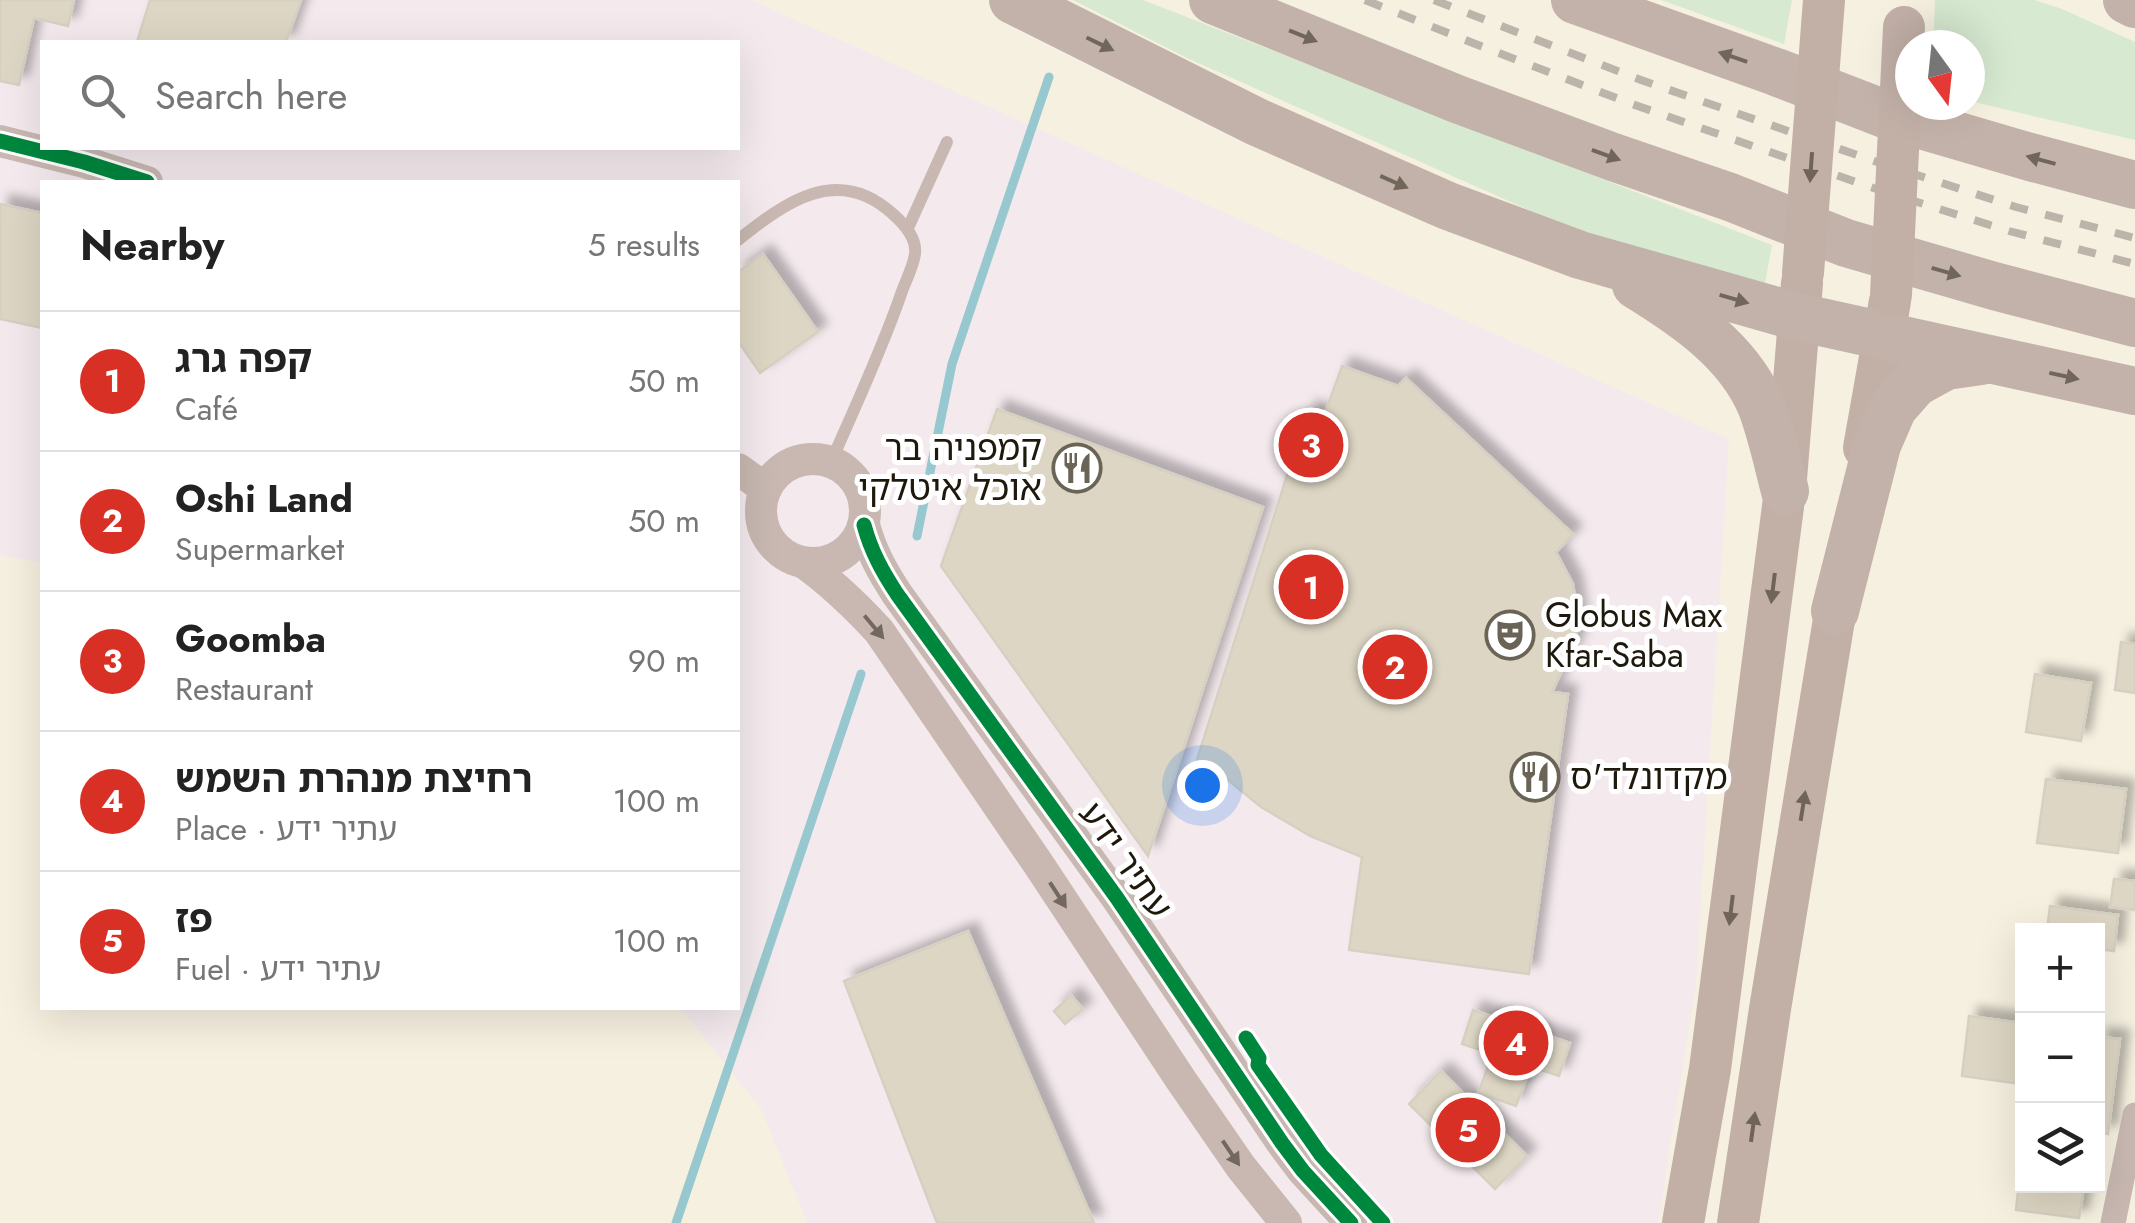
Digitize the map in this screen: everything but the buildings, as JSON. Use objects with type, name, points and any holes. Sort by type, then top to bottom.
[{"type":"highway","points":[[1012,0],[1256,122],[1448,206],[1580,255],[1628,279],[1670,306],[1736,362],[1761,406],[1786,491]]},
{"type":"highway","points":[[1213,0],[1457,99],[1846,243],[2135,324]]},
{"type":"highway","points":[[1575,0],[1890,116],[2135,185]]},
{"type":"highway","points":[[1683,1223],[1710,1069],[1786,491],[1824,0]]},
{"type":"highway","points":[[2127,0],[2135,4]]},
{"type":"highway","points":[[1738,1223],[1835,611],[1888,315],[1905,14]]},
{"type":"highway","points":[[1580,255],[1888,315],[1989,360],[2135,391]]},
{"type":"highway","points":[[1835,611],[1877,445],[1893,408],[1915,383],[1946,366],[1989,360]]},
{"type":"street","points":[[0,141],[141,180]]},
{"type":"street","points":[[803,562],[833,558],[847,550],[864,525],[866,509],[856,480],[845,469],[816,458],[800,460],[774,476],[761,504],[767,534],[776,547],[803,562],[853,603],[879,631],[1233,1156],[1286,1223]]},
{"type":"street","points":[[740,470],[766,489]]},
{"type":"street","name":"עתיר ידע","points":[[864,525],[880,569],[897,594],[1117,898],[1282,1143],[1351,1223]]},
{"type":"street","points":[[2113,1223],[2135,1115]]},
{"type":"lane","points":[[908,228],[946,142]]},
{"type":"lane","points":[[740,238],[772,213],[814,192],[842,189],[868,196],[908,228],[916,251],[883,346],[831,462]]},
{"type":"shaded area","points":[[0,0],[751,0],[1729,439],[1696,985],[1658,1223],[807,1223],[761,1109],[682,1010],[740,1010],[740,180],[40,180],[40,563],[0,555]]},
{"type":"green space","points":[[1073,0],[1143,0],[1772,245],[1764,289],[1560,224],[1187,58]]},
{"type":"green space","points":[[1661,0],[1792,0],[1784,44]]},
{"type":"green space","points":[[1935,0],[2035,0],[2135,42],[2135,140],[1985,105],[1985,30],[1934,30]]},
{"type":"waterway","points":[[917,536],[952,364],[1049,77]]},
{"type":"waterway","points":[[676,1223],[861,674]]},
{"type":"railway","points":[[1365,0],[1632,104],[1879,190],[2009,231],[2135,264]]},
{"type":"railway","points":[[1434,0],[1641,80],[1883,164],[2016,207],[2135,238]]},
{"type":"cycle path","points":[[0,141],[141,180]]},
{"type":"cycle path","points":[[864,525],[897,594],[1117,898],[1282,1143],[1351,1223]]},
{"type":"cycle path","points":[[1246,1038],[1259,1058],[1258,1065],[1321,1155],[1383,1223]]},
{"type":"place","name":"Goomba","points":[[1311,445]]},
{"type":"place","name":"קמפניה בר אוכל איטלקי","points":[[1077,468]]},
{"type":"place","name":"קפה גרג","points":[[1311,587]]},
{"type":"place","name":"Globus Max Kfar-Saba","points":[[1510,635]]},
{"type":"place","name":"Oshi Land","points":[[1395,667]]},
{"type":"place","name":"מקדונלד'ס","points":[[1535,777]]},
{"type":"place","name":"רחיצת מנהרת השמש","points":[[1516,1043]]},
{"type":"place","name":"פז","points":[[1468,1130]]}]
